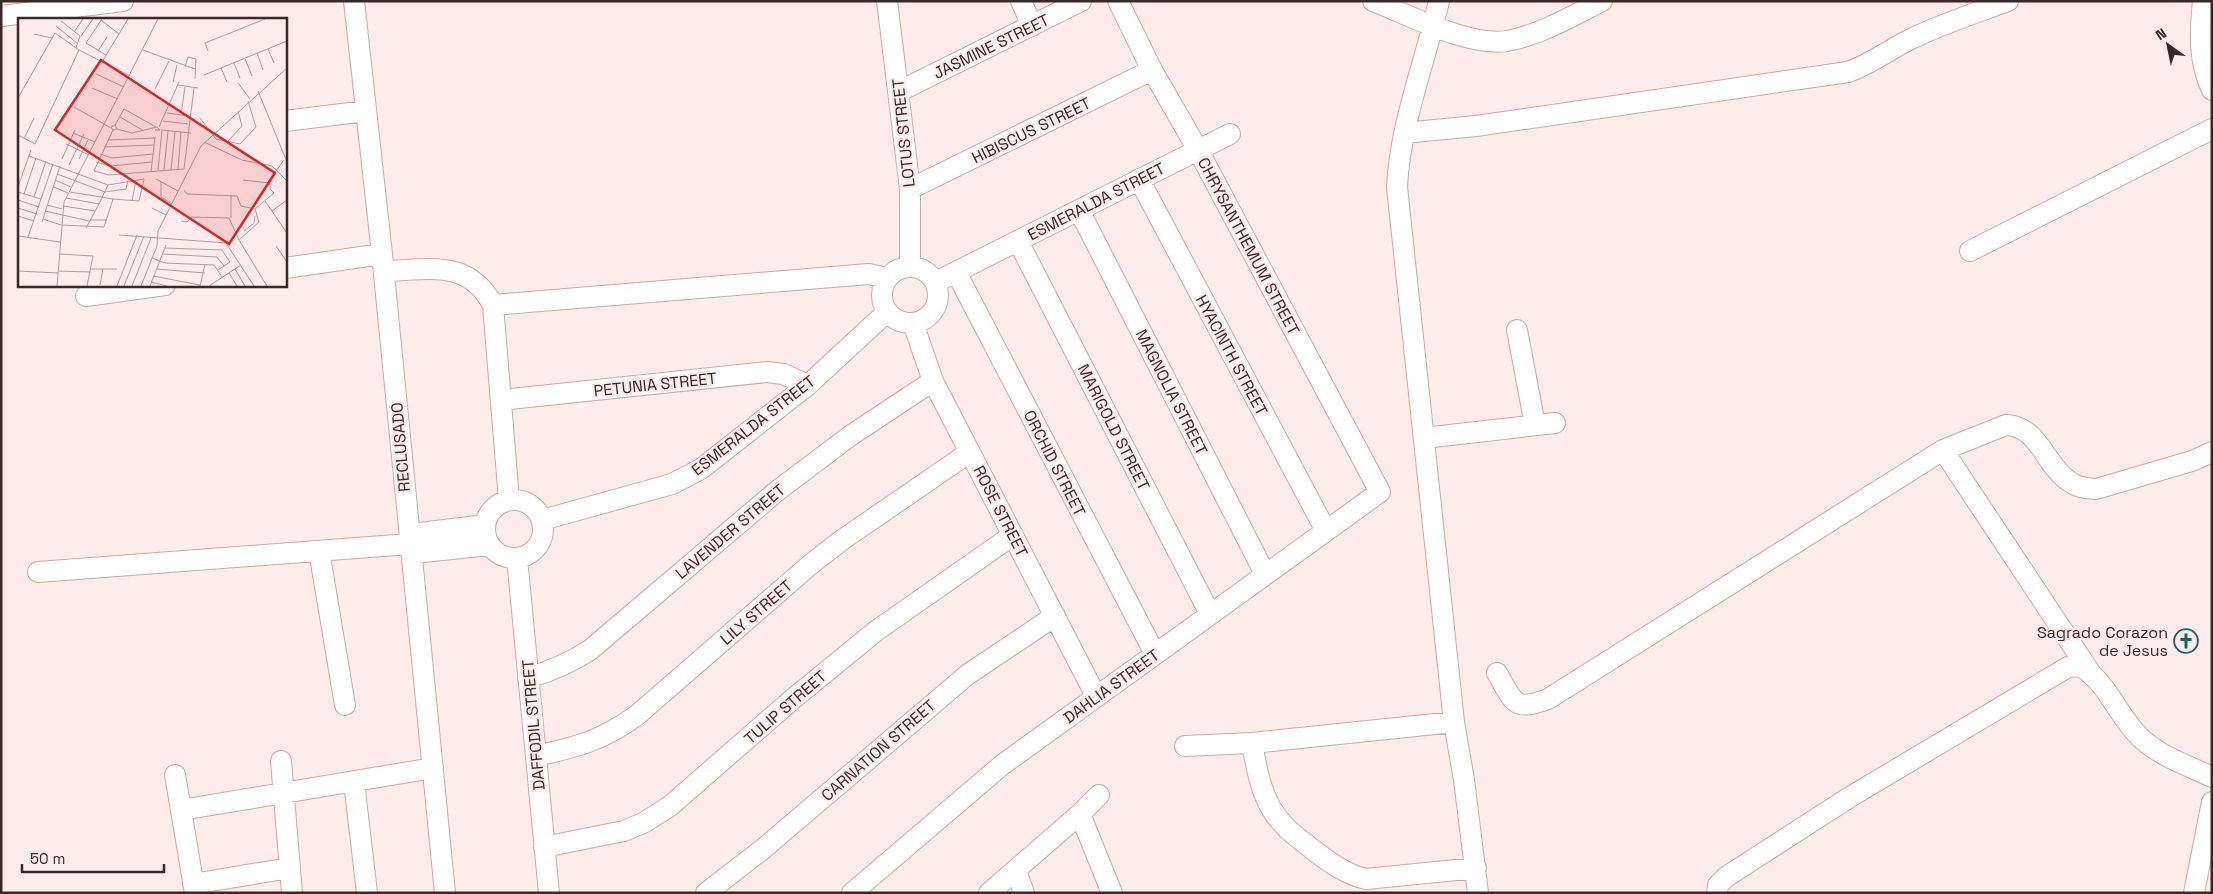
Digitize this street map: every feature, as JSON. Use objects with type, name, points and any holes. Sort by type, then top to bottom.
[{"type":"street","points":[[1,16],[25,7],[123,1]]},
{"type":"street","name":"RECLUSADO","points":[[354,1],[383,262],[409,544],[445,893]]},
{"type":"street","name":"LOTUS STREET","points":[[887,1],[900,91],[910,190],[910,266]]},
{"type":"street","points":[[1021,1],[1032,26]]},
{"type":"street","name":"JASMINE STREET","points":[[900,91],[1081,1]]},
{"type":"street","name":"CHRYSANTHEMUM STREET","points":[[1118,1],[1152,70],[1198,150],[1380,492]]},
{"type":"street","points":[[1373,1],[1468,39],[1486,42],[1506,41],[1533,33],[1602,1]]},
{"type":"street","points":[[1439,1],[1398,159],[1398,206],[1454,722],[1478,893]]},
{"type":"street","points":[[1404,133],[1476,126],[1848,72],[1864,66],[1912,38],[1939,26],[2008,1]]},
{"type":"street","points":[[2203,1],[2200,56],[2206,78],[2212,90]]},
{"type":"street","name":"HIBISCUS STREET","points":[[910,190],[1152,70]]},
{"type":"street","points":[[286,121],[366,111]]},
{"type":"street","points":[[1970,250],[2212,129]]},
{"type":"street","name":"ESMERALDA STREET","points":[[936,282],[1230,134]]},
{"type":"street","name":"HYACINTH STREET","points":[[1139,179],[1326,531]]},
{"type":"street","name":"MAGNOLIA STREET","points":[[1079,210],[1265,574]]},
{"type":"street","name":"MARIGOLD STREET","points":[[1018,241],[1210,614]]},
{"type":"street","points":[[286,268],[383,262],[444,268],[461,273],[476,282],[486,293],[493,305],[509,500]]},
{"type":"street","points":[[910,266],[921,268],[930,273],[936,282],[939,292],[935,308],[923,320],[913,323],[894,319],[888,312],[882,295],[883,286],[887,278],[901,268],[910,266]]},
{"type":"street","name":"ORCHID STREET","points":[[956,272],[1155,654]]},
{"type":"street","points":[[493,305],[862,274],[879,275],[887,278]]},
{"type":"street","points":[[86,296],[159,286]]},
{"type":"street","name":"ESMERALDA STREET","points":[[542,520],[672,484],[700,469],[808,384],[888,312]]},
{"type":"street","name":"ROSE STREET","points":[[913,323],[933,381],[1096,696]]},
{"type":"street","points":[[1517,330],[1535,425]]},
{"type":"street","name":"PETUNIA STREET","points":[[501,400],[767,372],[783,374],[808,384]]},
{"type":"street","name":"LAVENDER STREET","points":[[528,678],[574,661],[590,650],[777,491],[850,436],[933,381]]},
{"type":"street","points":[[1424,438],[1555,423]]},
{"type":"street","points":[[1497,674],[1513,699],[1520,706],[1531,706],[1548,699],[1943,450],[2006,425],[2016,425],[2026,430],[2070,483],[2082,488],[2096,489],[2192,461],[2212,452]]},
{"type":"street","points":[[1943,450],[2090,672]]},
{"type":"street","name":"LILY STREET","points":[[536,756],[580,747],[619,728],[636,716],[834,546],[970,452]]},
{"type":"street","name":"DAHLIA STREET","points":[[852,893],[1002,765],[1380,492]]},
{"type":"street","points":[[509,500],[520,500],[529,504],[537,511],[542,520],[541,540],[536,549],[527,555],[517,558],[497,553],[490,545],[486,536],[485,525],[488,516],[493,509],[509,500]]},
{"type":"street","points":[[409,544],[420,533],[485,525]]},
{"type":"street","name":"TULIP STREET","points":[[544,847],[624,831],[645,822],[670,806],[794,698],[876,631],[920,598],[1013,535]]},
{"type":"street","points":[[38,572],[409,544],[423,552],[490,545]]},
{"type":"street","points":[[319,551],[345,705]]},
{"type":"street","name":"DAFFODIL STREET","points":[[517,558],[549,893]]},
{"type":"street","name":"CARNATION STREET","points":[[706,893],[769,843],[967,674],[1055,616]]},
{"type":"street","points":[[1717,893],[1718,885],[1726,877],[1850,797],[2068,667],[2080,666],[2098,679],[2142,739],[2174,760],[2212,777]]},
{"type":"street","points":[[1186,746],[1252,743],[1454,722]]},
{"type":"street","points":[[1252,743],[1258,780],[1274,813],[1282,824],[1336,867],[1353,876],[1366,878],[1476,868]]},
{"type":"street","points":[[281,761],[292,893]]},
{"type":"street","points":[[181,810],[433,768]]},
{"type":"street","points":[[175,775],[194,888],[289,868]]},
{"type":"street","points":[[354,782],[367,893]]},
{"type":"street","points":[[989,893],[1080,814],[1099,795]]},
{"type":"street","points":[[2194,893],[2212,802]]},
{"type":"street","points":[[1080,814],[1112,893]]},
{"type":"street","points":[[1016,870],[1024,893]]},
{"type":"place","name":"Sagrado Corazon de Jesus","points":[[2186,641]]}]
